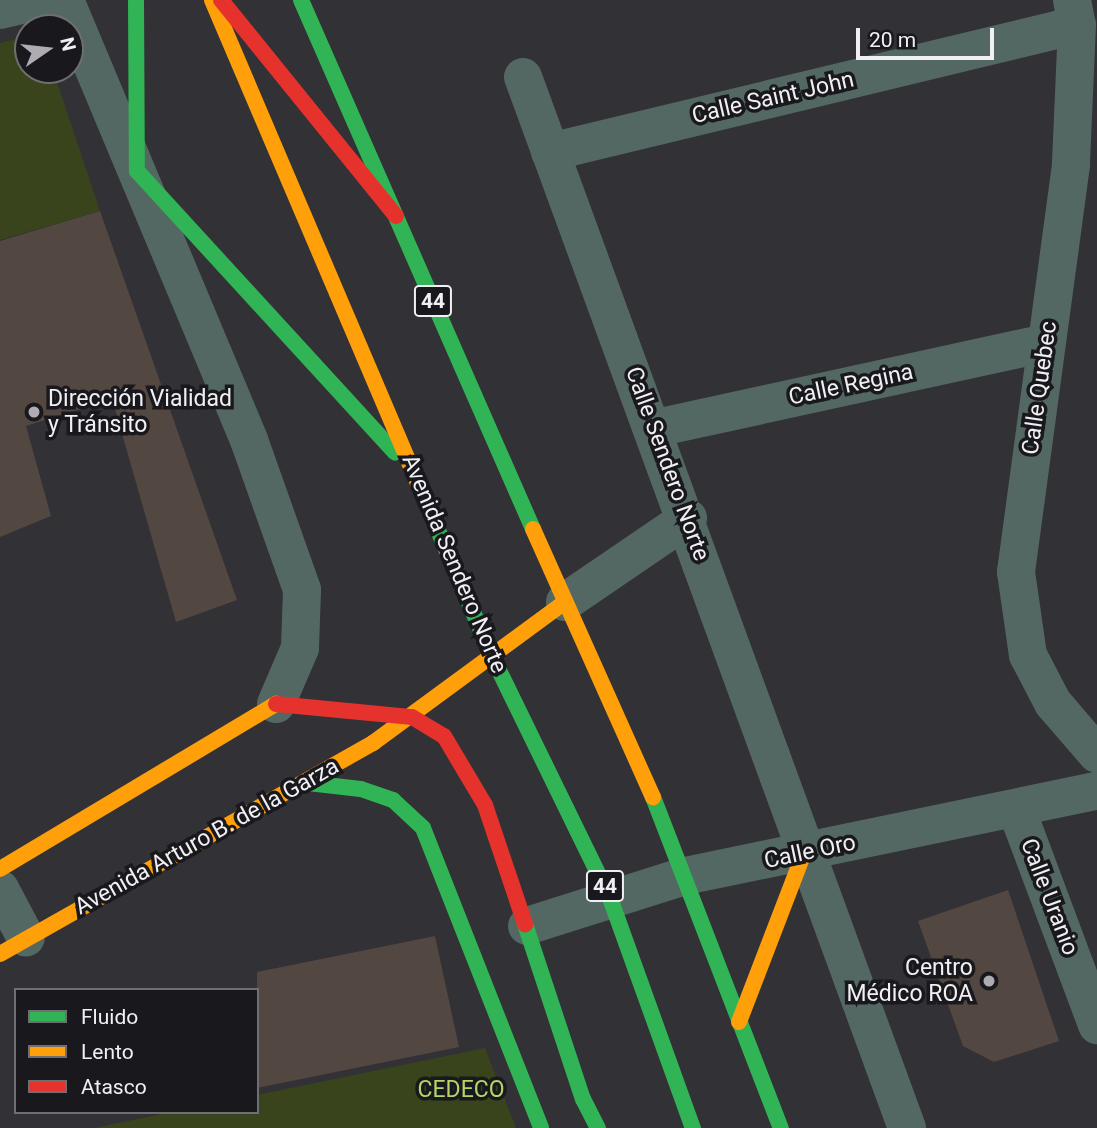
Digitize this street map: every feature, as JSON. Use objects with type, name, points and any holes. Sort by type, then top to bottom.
[{"type":"main road","points":[[136,0],[137,171],[415,475]]},
{"type":"main road","name":"Avenida Sendero Norte","points":[[212,0],[492,656],[610,898],[693,1128]]},
{"type":"main road","points":[[221,0],[396,216]]},
{"type":"main road","name":"44","points":[[301,0],[565,602],[634,747],[781,1128]]},
{"type":"main road","points":[[492,656],[565,602]]},
{"type":"main road","name":"Avenida Arturo B. de la Garza","points":[[13,946],[308,783],[412,717],[492,656]]},
{"type":"main road","points":[[0,869],[276,704],[412,717],[444,736],[485,805],[583,1100],[598,1128]]},
{"type":"main road","points":[[308,783],[361,789],[393,800],[423,828],[541,1128]]},
{"type":"main road","points":[[739,1022],[804,853]]},
{"type":"street","points":[[0,10],[43,0]]},
{"type":"street","points":[[65,0],[249,440],[302,590],[300,648],[276,704]]},
{"type":"street","name":"Calle Saint John","points":[[550,152],[1075,13]]},
{"type":"street","name":"Calle Quebec","points":[[1075,13],[1071,165],[1016,572],[1019,624],[1028,655],[1053,703],[1097,754]]},
{"type":"street","name":"Calle Sendero Norte","points":[[523,77],[656,428],[804,853]]},
{"type":"street","name":"Calle Regina","points":[[656,428],[1046,343]]},
{"type":"street","points":[[565,602],[688,518]]},
{"type":"street","name":"Calle Oro","points":[[527,926],[685,876],[1097,791]]},
{"type":"street","name":"Calle Uranio","points":[[1016,808],[1097,1025]]},
{"type":"street","points":[[804,853],[907,1128]]},
{"type":"street","points":[[0,889],[13,946]]},
{"type":"green space","points":[[14,40],[14,84],[58,84],[100,211],[0,240],[0,43]]},
{"type":"green space","name":"CEDECO","points":[[485,1048],[516,1128],[94,1128],[161,1114],[259,1114],[259,1095]]},
{"type":"building","name":"Dirección Vialidad y Tránsito","points":[[100,211],[237,600],[176,622],[112,399],[26,426],[51,516],[0,537],[0,241]]},
{"type":"building","name":"Centro Médico ROA","points":[[1008,890],[1059,1041],[994,1062],[963,1046],[918,921]]},
{"type":"building","points":[[435,936],[459,1047],[259,1088],[257,972]]},
{"type":"traffic: fast","points":[[136,0],[137,171],[395,453]]},
{"type":"traffic: fast","points":[[301,0],[533,529]]},
{"type":"traffic: fast","points":[[431,514],[492,656],[610,898],[693,1128]]},
{"type":"traffic: fast","points":[[308,783],[361,789],[393,800],[423,828],[541,1128]]},
{"type":"traffic: fast","points":[[653,797],[781,1128]]},
{"type":"traffic: fast","points":[[525,924],[583,1099],[598,1128]]},
{"type":"traffic: slow","points":[[212,0],[431,514]]},
{"type":"traffic: slow","points":[[533,529],[653,797]]},
{"type":"traffic: slow","points":[[0,954],[373,743],[565,602]]},
{"type":"traffic: slow","points":[[0,869],[276,704]]},
{"type":"traffic: slow","points":[[739,1022],[804,853]]},
{"type":"traffic: jam","points":[[221,0],[396,216]]},
{"type":"traffic: jam","points":[[276,704],[412,717],[444,736],[485,805],[525,924]]},
{"type":"place","name":"Dirección Vialidad y Tránsito","points":[[34,412]]},
{"type":"place","name":"Centro Médico ROA","points":[[989,981]]}]
